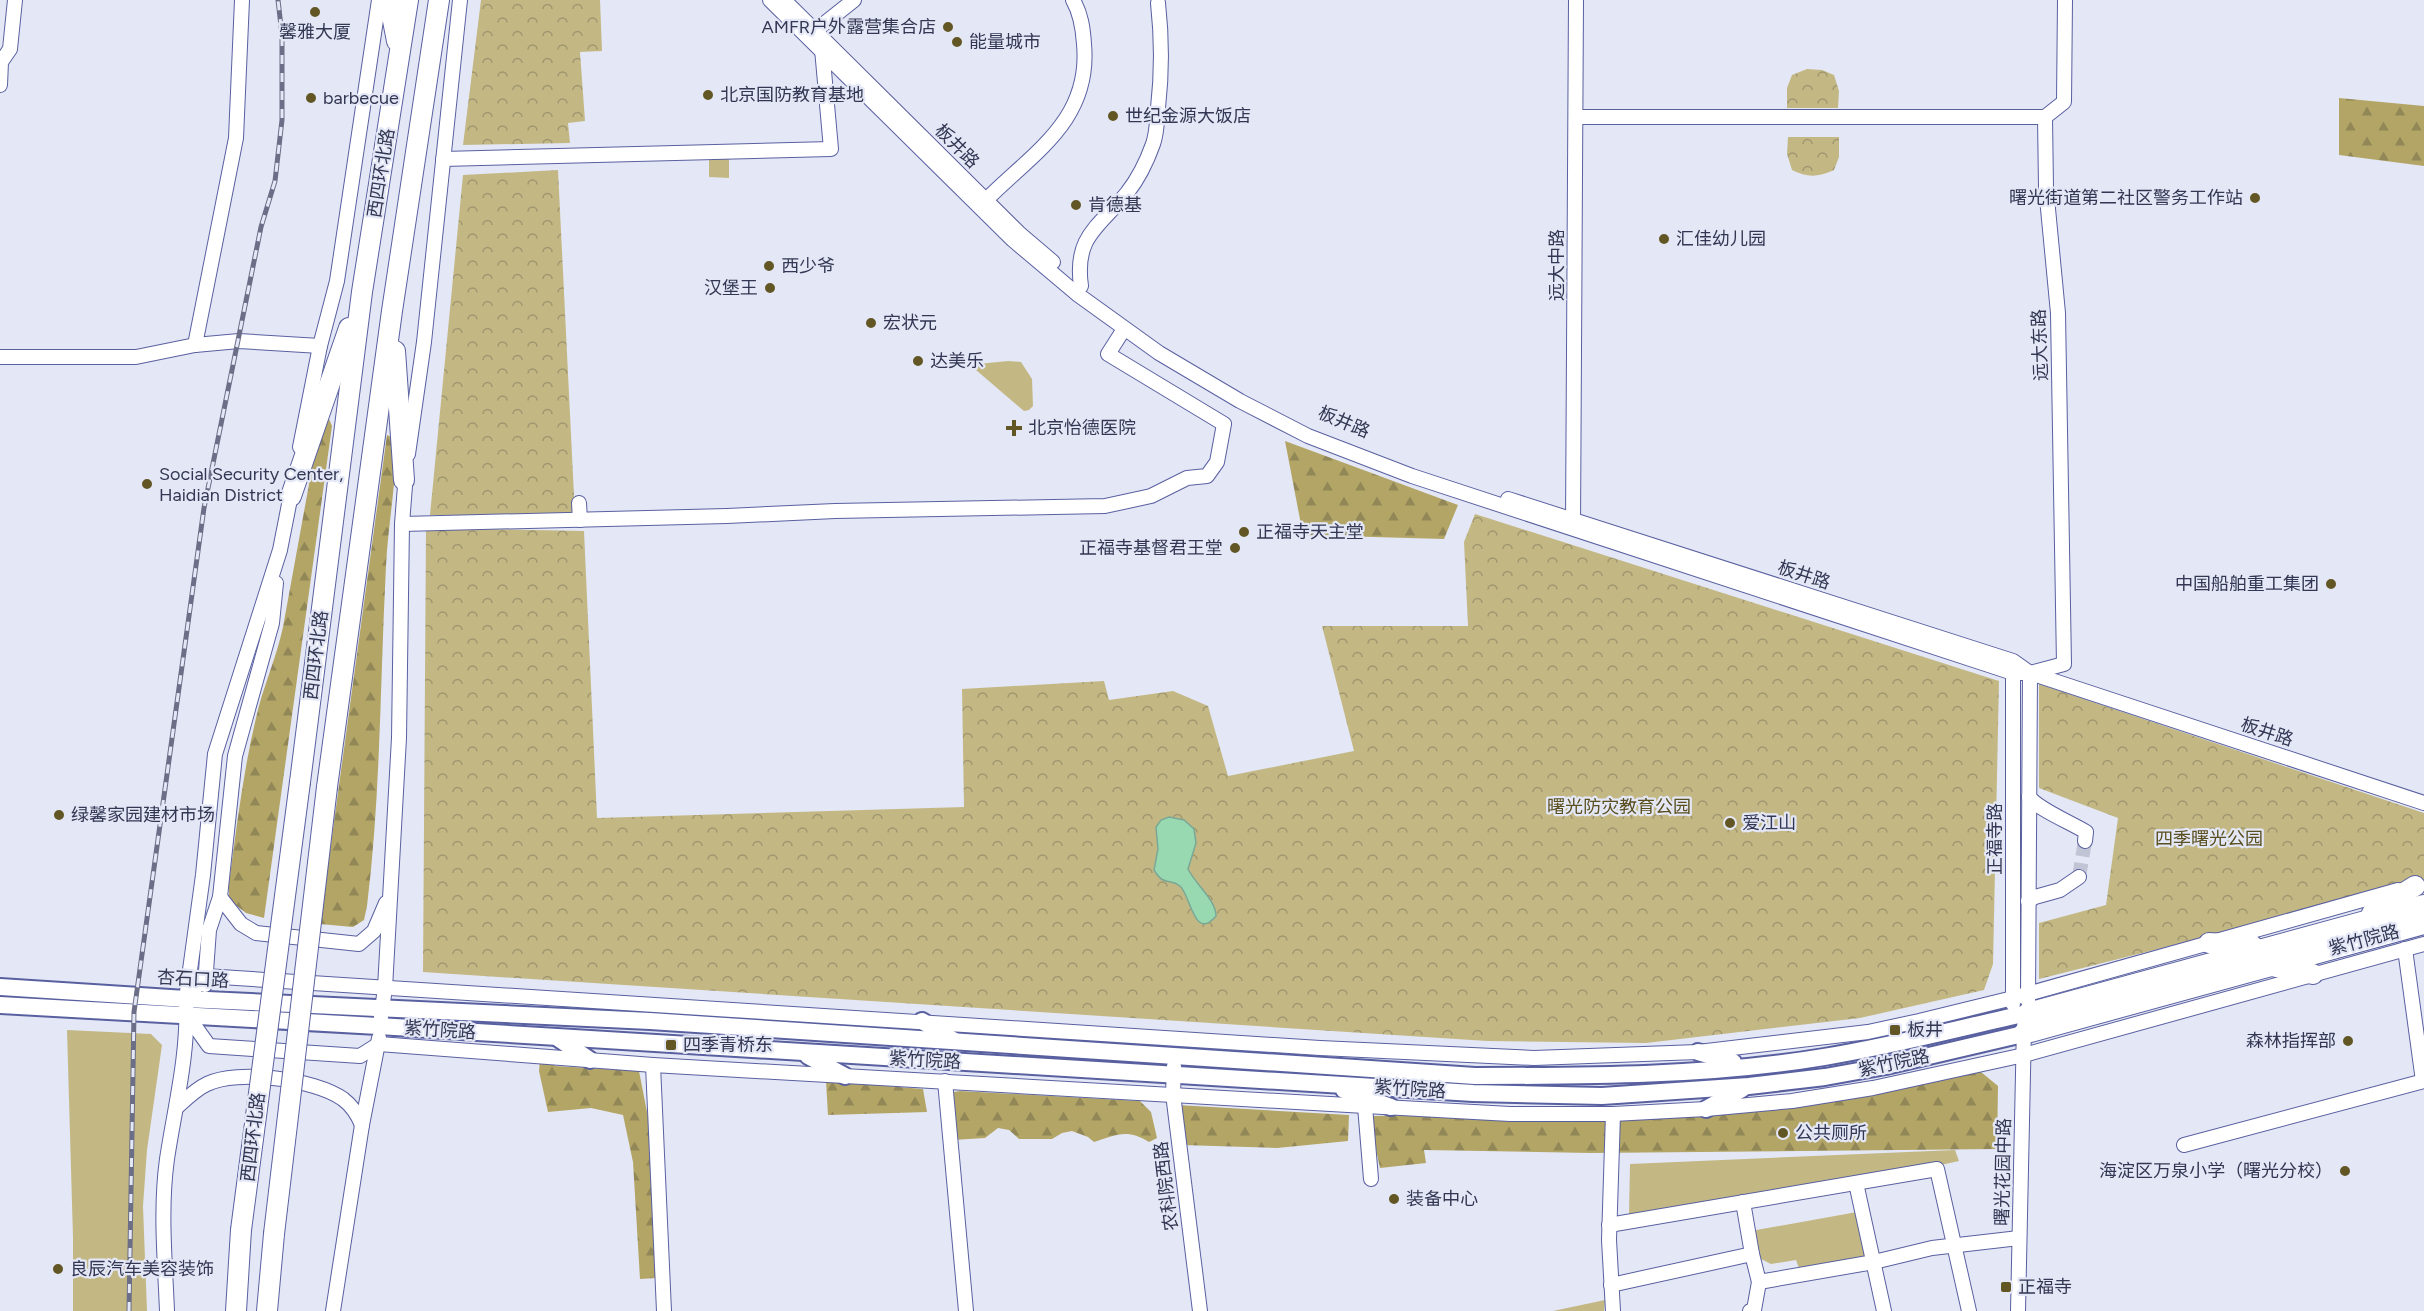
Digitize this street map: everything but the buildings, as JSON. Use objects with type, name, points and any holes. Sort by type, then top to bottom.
[{"type":"highway","points":[[389,0],[400,56]]},
{"type":"highway","name":"西四环北路","points":[[236,1311],[241,1230],[362,292],[408,0]]},
{"type":"highway","name":"西四环北路","points":[[267,1311],[274,1234],[327,787],[392,311],[439,0]]},
{"type":"highway","points":[[435,26],[444,0]]},
{"type":"highway","points":[[291,496],[362,292]]},
{"type":"highway","points":[[392,311],[405,480]]},
{"type":"highway","points":[[2357,923],[2420,885]]},
{"type":"highway","name":"紫竹院路","points":[[2023,1034],[2271,956],[2357,923],[2424,905]]},
{"type":"highway","name":"紫竹院路","points":[[2023,1007],[2424,924]]},
{"type":"highway","points":[[2209,943],[2271,956],[2313,974]]},
{"type":"main road","name":"杏石口路","points":[[0,987],[378,1026]]},
{"type":"main road","name":"杏石口路","points":[[0,1005],[187,1007],[204,999],[383,1008]]},
{"type":"main road","name":"紫竹院路","points":[[383,1008],[650,1021],[1475,1076],[1601,1076],[1745,1066],[1822,1057],[2023,1007]]},
{"type":"main road","points":[[921,1021],[956,1042]]},
{"type":"main road","name":"紫竹院路","points":[[378,1026],[1473,1093],[1602,1096],[1749,1086],[1825,1077],[1886,1066],[2023,1034]]},
{"type":"main road","points":[[558,1038],[590,1060]]},
{"type":"main road","points":[[802,1052],[845,1076]]},
{"type":"main road","points":[[1698,1052],[1745,1066]]},
{"type":"main road","points":[[1326,1084],[1390,1107]]},
{"type":"main road","points":[[1706,1109],[1749,1086]]},
{"type":"street","points":[[0,85],[1,62],[10,49],[15,0]]},
{"type":"street","points":[[195,345],[236,138],[242,0]]},
{"type":"street","name":"西四环北路","points":[[204,999],[209,930],[220,897],[235,756],[272,623],[280,550],[320,346],[337,281],[379,0]]},
{"type":"street","points":[[333,1311],[362,1125],[379,1044],[378,1026],[386,988],[399,738],[402,524],[405,480],[424,342],[460,0]]},
{"type":"street","points":[[770,0],[820,41],[1013,240],[1077,294],[1159,353],[1240,401],[1308,436],[1412,476],[1573,525]]},
{"type":"street","name":"板井路","points":[[784,0],[820,41],[1019,232],[1081,286],[1163,347],[1243,394],[1312,428],[1391,461],[1573,525],[2424,803]]},
{"type":"street","points":[[443,159],[831,149],[820,41],[854,0]]},
{"type":"street","points":[[986,200],[1063,125],[1074,108],[1082,86],[1085,55],[1079,11],[1073,0]]},
{"type":"street","name":"远大中路","points":[[1573,525],[1576,0]]},
{"type":"street","points":[[1576,117],[2045,117],[2064,102],[2064,0]]},
{"type":"street","points":[[1081,286],[1079,269],[1081,254],[1092,229],[1128,192],[1153,143],[1160,86],[1162,42],[1158,3]]},
{"type":"street","name":"远大东路","points":[[2030,674],[2064,664],[2058,313],[2046,188],[2045,117]]},
{"type":"street","points":[[402,524],[835,511],[1105,506],[1151,496],[1187,478],[1207,476],[1217,462],[1224,424],[1108,354],[1124,328]]},
{"type":"street","points":[[0,357],[136,357],[195,345],[239,341],[320,346]]},
{"type":"street","points":[[579,503],[580,520]]},
{"type":"street","name":"西四环北路","points":[[167,1311],[164,1230],[167,1160],[177,1107],[215,754],[280,550]]},
{"type":"street","name":"正福寺路","points":[[2013,667],[2013,998],[2023,1007]]},
{"type":"street","name":"正福寺路","points":[[2023,1007],[2028,901],[2030,674]]},
{"type":"street","points":[[2029,797],[2036,806],[2086,832],[2085,841]]},
{"type":"street","points":[[203,875],[209,930]]},
{"type":"street","points":[[2028,901],[2060,890],[2079,877]]},
{"type":"street","name":"紫竹院路","points":[[2023,1007],[2209,943],[2420,885]]},
{"type":"street","points":[[220,897],[241,924],[256,933],[359,944],[374,931],[389,896]]},
{"type":"street","name":"紫竹院路","points":[[379,1044],[653,1065],[1510,1114],[1706,1109],[1792,1101],[1873,1088],[2024,1055],[2424,944]]},
{"type":"street","points":[[2184,1146],[2423,1081],[2405,949]]},
{"type":"street","points":[[205,976],[187,1007],[209,1046],[360,1056],[379,1044]]},
{"type":"street","name":"紫竹院路","points":[[205,976],[1174,1038],[1534,1058],[1698,1052],[1868,1032],[2013,998]]},
{"type":"street","name":"曙光花园中路","points":[[2018,1311],[2023,1007]]},
{"type":"street","name":"农科院西路","points":[[1174,1038],[1173,1094],[1200,1311]]},
{"type":"street","points":[[653,1065],[664,1311]]},
{"type":"street","points":[[177,1107],[207,1084],[221,1079],[237,1077],[277,1079],[317,1087],[343,1099],[357,1114],[362,1125]]},
{"type":"street","points":[[945,1081],[966,1311]]},
{"type":"street","points":[[1365,1106],[1371,1179]]},
{"type":"street","points":[[1613,1113],[1609,1226],[1613,1311]]},
{"type":"street","points":[[1609,1226],[1937,1169],[1969,1311]]},
{"type":"street","points":[[1856,1183],[1884,1311]]},
{"type":"street","points":[[1743,1202],[1759,1282],[1754,1310],[1750,1311]]},
{"type":"street","points":[[1759,1282],[1874,1262],[1932,1248],[2019,1238]]},
{"type":"street","points":[[1611,1285],[1752,1254]]},
{"type":"green space","points":[[481,0],[600,0],[602,51],[580,52],[585,121],[568,123],[570,143],[463,145]]},
{"type":"green space","points":[[1807,69],[1822,70],[1834,75],[1839,91],[1838,108],[1787,108],[1787,88],[1792,75]]},
{"type":"green space","points":[[2339,98],[2424,106],[2424,166],[2339,155]]},
{"type":"green space","points":[[1788,137],[1839,137],[1839,157],[1834,170],[1813,176],[1792,170],[1787,154]]},
{"type":"green space","points":[[709,158],[729,158],[729,178],[709,177]]},
{"type":"green space","points":[[558,170],[575,516],[430,515],[463,175]]},
{"type":"green space","points":[[1021,362],[1032,379],[1033,406],[1029,410],[1024,411],[976,370],[978,364]]},
{"type":"green space","points":[[329,419],[332,426],[264,918],[246,913],[229,900],[229,883],[249,750],[262,696],[283,627],[316,446],[322,423]]},
{"type":"green space","points":[[387,435],[396,439],[396,455],[386,566],[378,779],[367,906],[364,920],[353,927],[320,924]]},
{"type":"green space","points":[[1285,441],[1458,505],[1444,539],[1303,535]]},
{"type":"green space","name":"曙光防灾教育公园","points":[[1475,514],[1999,681],[1993,964],[1984,990],[1860,1018],[1646,1043],[1487,1041],[423,972],[426,528],[584,531],[597,818],[964,807],[962,689],[1104,681],[1109,700],[1173,691],[1208,706],[1228,776],[1354,751],[1322,626],[1468,626],[1464,542]]},
{"type":"green space","name":"四季曙光公园","points":[[2039,684],[2424,813],[2424,882],[2039,979],[2039,923],[2106,905],[2118,818],[2039,788]]},
{"type":"green space","points":[[67,1030],[151,1034],[162,1045],[147,1150],[143,1206],[147,1311],[73,1311]]},
{"type":"green space","points":[[540,1059],[553,1060],[555,1066],[639,1071],[653,1143],[656,1278],[640,1279],[633,1162],[623,1115],[591,1108],[548,1112],[539,1071]]},
{"type":"green space","points":[[1981,1072],[1998,1086],[1997,1149],[1591,1153],[1424,1150],[1426,1163],[1380,1168],[1369,1116],[1613,1114],[1785,1107]]},
{"type":"green space","points":[[826,1081],[923,1089],[927,1112],[828,1115]]},
{"type":"green space","points":[[960,1091],[1140,1101],[1151,1112],[1157,1138],[1149,1142],[1134,1135],[1122,1134],[1094,1142],[1072,1131],[1062,1133],[1052,1139],[1019,1139],[1009,1130],[998,1128],[985,1138],[953,1140],[948,1093]]},
{"type":"green space","points":[[1177,1105],[1349,1115],[1348,1141],[1277,1148],[1182,1145]]},
{"type":"green space","points":[[1955,1150],[1959,1161],[1918,1170],[1629,1215],[1630,1164]]},
{"type":"green space","points":[[1857,1212],[1868,1258],[1800,1271],[1796,1260],[1771,1264],[1757,1257],[1751,1231]]},
{"type":"green space","points":[[1605,1300],[1604,1311],[1553,1311]]},
{"type":"shaded area","points":[[1169,817],[1184,820],[1194,829],[1196,843],[1188,869],[1213,904],[1216,916],[1209,923],[1203,924],[1198,921],[1180,886],[1161,879],[1154,870],[1158,849],[1156,827],[1161,820]]},
{"type":"tunnel","points":[[2079,877],[2085,841]]},
{"type":"railway","points":[[129,1311],[134,1012],[204,508],[261,227],[275,181],[282,120],[282,35],[278,0]]},
{"type":"place","name":"馨雅大厦","points":[[315,12]]},
{"type":"place","name":"AMFR户外露营集合店","points":[[948,27]]},
{"type":"place","name":"能量城市","points":[[957,42]]},
{"type":"place","name":"北京国防教育基地","points":[[708,95]]},
{"type":"place","name":"barbecue","points":[[311,98]]},
{"type":"place","name":"世纪金源大饭店","points":[[1113,116]]},
{"type":"place","name":"曙光街道第二社区警务工作站","points":[[2255,198]]},
{"type":"place","name":"肯德基","points":[[1076,205]]},
{"type":"place","name":"汇佳幼儿园","points":[[1664,239]]},
{"type":"place","name":"西少爷","points":[[769,266]]},
{"type":"place","name":"汉堡王","points":[[770,288]]},
{"type":"place","name":"宏状元","points":[[871,323]]},
{"type":"place","name":"达美乐","points":[[918,361]]},
{"type":"place","name":"北京怡德医院","points":[[1014,428]]},
{"type":"place","name":"Social Security Center, Haidian District","points":[[147,484]]},
{"type":"place","name":"正福寺天主堂","points":[[1244,532]]},
{"type":"place","name":"正福寺基督君王堂","points":[[1235,548]]},
{"type":"place","name":"中国船舶重工集团","points":[[2331,584]]},
{"type":"place","name":"绿馨家园建材市场","points":[[59,815]]},
{"type":"place","name":"爱江山","points":[[1730,823]]},
{"type":"place","name":"板井","points":[[1895,1030]]},
{"type":"place","name":"森林指挥部","points":[[2348,1041]]},
{"type":"place","name":"四季青桥东","points":[[671,1045]]},
{"type":"place","name":"公共厕所","points":[[1783,1133]]},
{"type":"place","name":"海淀区万泉小学（曙光分校）","points":[[2345,1171]]},
{"type":"place","name":"装备中心","points":[[1394,1199]]},
{"type":"place","name":"良辰汽车美容装饰","points":[[58,1269]]},
{"type":"place","name":"正福寺","points":[[2006,1287]]}]
